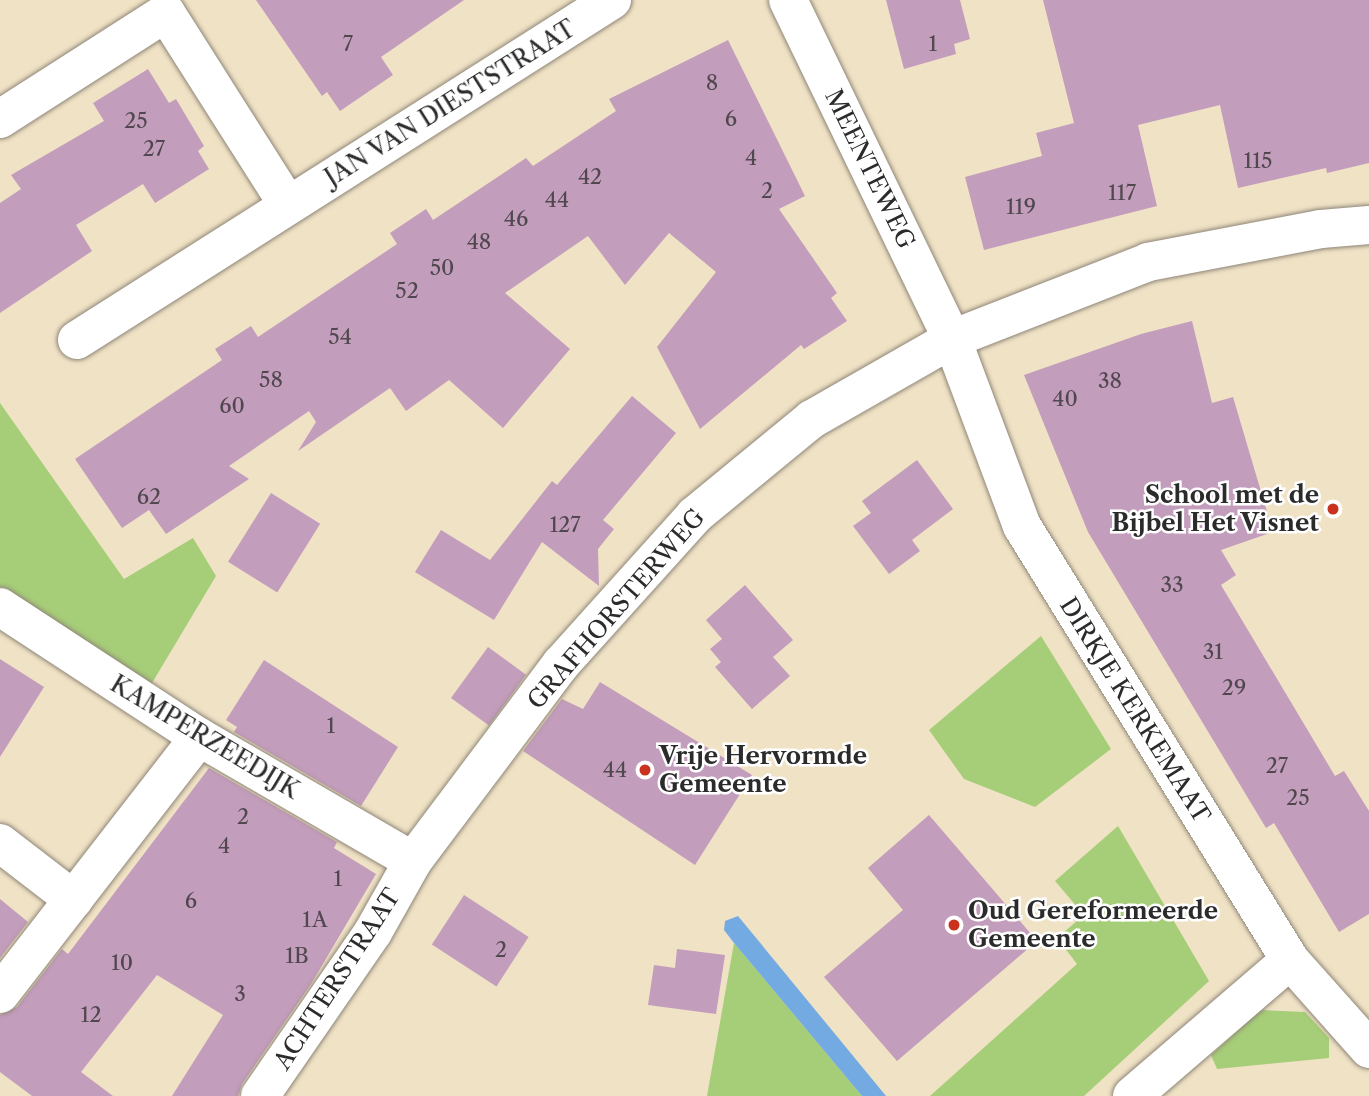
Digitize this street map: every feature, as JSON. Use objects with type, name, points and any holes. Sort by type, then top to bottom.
[{"type":"street","name":"JAN VAN DIESTSTRAAT","points":[[77,340],[612,0]]},
{"type":"street","name":"MEENTEWEG","points":[[788,0],[952,339]]},
{"type":"street","points":[[0,119],[166,13],[288,205]]},
{"type":"street","name":"GRAFHORSTERWEG","points":[[413,861],[561,664],[695,515],[812,419],[952,339],[1148,262],[1321,229],[1369,225]]},
{"type":"street","name":"DIRKJE KERKEMAAT","points":[[952,339],[1022,526],[1290,960],[1369,1049]]},
{"type":"street","name":"KAMPERZEEDIJK","points":[[0,607],[199,737],[413,861]]},
{"type":"street","points":[[0,994],[199,737]]},
{"type":"street","points":[[0,843],[74,900]]},
{"type":"street","name":"ACHTERSTRAAT","points":[[260,1096],[373,932],[413,861]]},
{"type":"street","points":[[1132,1096],[1290,960]]},
{"type":"green space","points":[[0,403],[124,579],[193,538],[216,576],[152,683],[0,589]]},
{"type":"green space","points":[[1041,636],[1111,749],[1035,807],[964,779],[929,730]]},
{"type":"green space","points":[[1118,826],[1209,981],[1084,1096],[930,1096],[1077,964],[1057,938],[1084,915],[1055,881]]},
{"type":"green space","points":[[734,943],[862,1096],[707,1096]]},
{"type":"green space","points":[[1261,1010],[1305,1012],[1329,1038],[1329,1058],[1217,1069],[1211,1055]]},
{"type":"water","points":[[738,916],[886,1096],[862,1096],[734,943],[724,930],[725,921]]},
{"type":"building","points":[[256,0],[464,0],[381,57],[393,75],[340,111],[327,92],[322,96]]},
{"type":"building","points":[[886,0],[960,0],[970,39],[954,44],[956,54],[904,69]]},
{"type":"building","points":[[1043,0],[1369,0],[1369,163],[1327,173],[1326,168],[1238,188],[1220,105],[1138,125],[1157,206],[984,250],[965,177],[1042,156],[1036,133],[1074,123]]},
{"type":"building","points":[[728,40],[805,196],[779,209],[837,293],[831,298],[847,321],[804,349],[801,345],[700,429],[657,347],[716,272],[669,233],[625,285],[588,236],[505,293],[570,349],[503,428],[449,380],[406,411],[390,388],[298,451],[316,422],[309,411],[229,466],[249,479],[166,534],[149,510],[122,528],[75,459],[222,360],[215,349],[251,326],[258,337],[397,244],[390,233],[426,209],[433,220],[526,158],[533,166],[616,111],[609,99]]},
{"type":"building","points":[[148,69],[169,103],[176,99],[204,146],[198,151],[209,169],[155,203],[143,184],[76,225],[92,251],[0,313],[0,203],[21,189],[11,175],[104,121],[93,103]]},
{"type":"building","points":[[1192,321],[1212,403],[1233,397],[1273,532],[1221,550],[1236,575],[1221,585],[1335,776],[1344,771],[1369,811],[1369,914],[1339,932],[1274,823],[1266,828],[1088,532],[1024,375],[1141,334]]},
{"type":"building","points":[[632,396],[676,433],[603,520],[614,529],[598,549],[599,586],[542,542],[494,620],[415,572],[441,530],[490,560],[552,481],[557,485]]},
{"type":"building","points":[[917,460],[953,509],[912,540],[920,551],[889,574],[853,526],[871,513],[862,501]]},
{"type":"building","points":[[271,493],[320,524],[277,592],[228,562]]},
{"type":"building","points":[[745,585],[793,640],[773,657],[790,676],[752,709],[715,667],[721,662],[710,649],[722,639],[706,620]]},
{"type":"building","points":[[488,647],[526,675],[489,726],[451,698]]},
{"type":"building","points":[[0,659],[44,687],[0,757]]},
{"type":"building","points":[[264,660],[398,747],[361,806],[234,732],[237,727],[226,720]]},
{"type":"building","name":"Vrije Hervormde Gemeente","points":[[600,682],[752,775],[695,865],[523,751],[562,699],[583,709]]},
{"type":"building","points":[[209,768],[337,842],[334,848],[376,874],[311,984],[242,1084],[238,1096],[172,1096],[223,1015],[157,975],[81,1072],[113,1096],[32,1096],[0,1072],[0,1015],[17,1007],[62,949],[68,954]]},
{"type":"building","name":"Oud Gereformeerde Gemeente","points":[[929,815],[1037,941],[897,1061],[824,977],[903,910],[868,868]]},
{"type":"building","points":[[464,895],[529,937],[496,986],[432,944]]},
{"type":"building","points":[[0,899],[28,922],[0,958]]},
{"type":"building","points":[[677,949],[725,955],[716,1014],[648,1005],[654,965],[675,968]]},
{"type":"place","name":"School met de Bijbel Het Visnet","points":[[1333,509]]},
{"type":"place","name":"Vrije Hervormde Gemeente","points":[[645,770]]},
{"type":"place","name":"Oud Gereformeerde Gemeente","points":[[954,925]]}]
